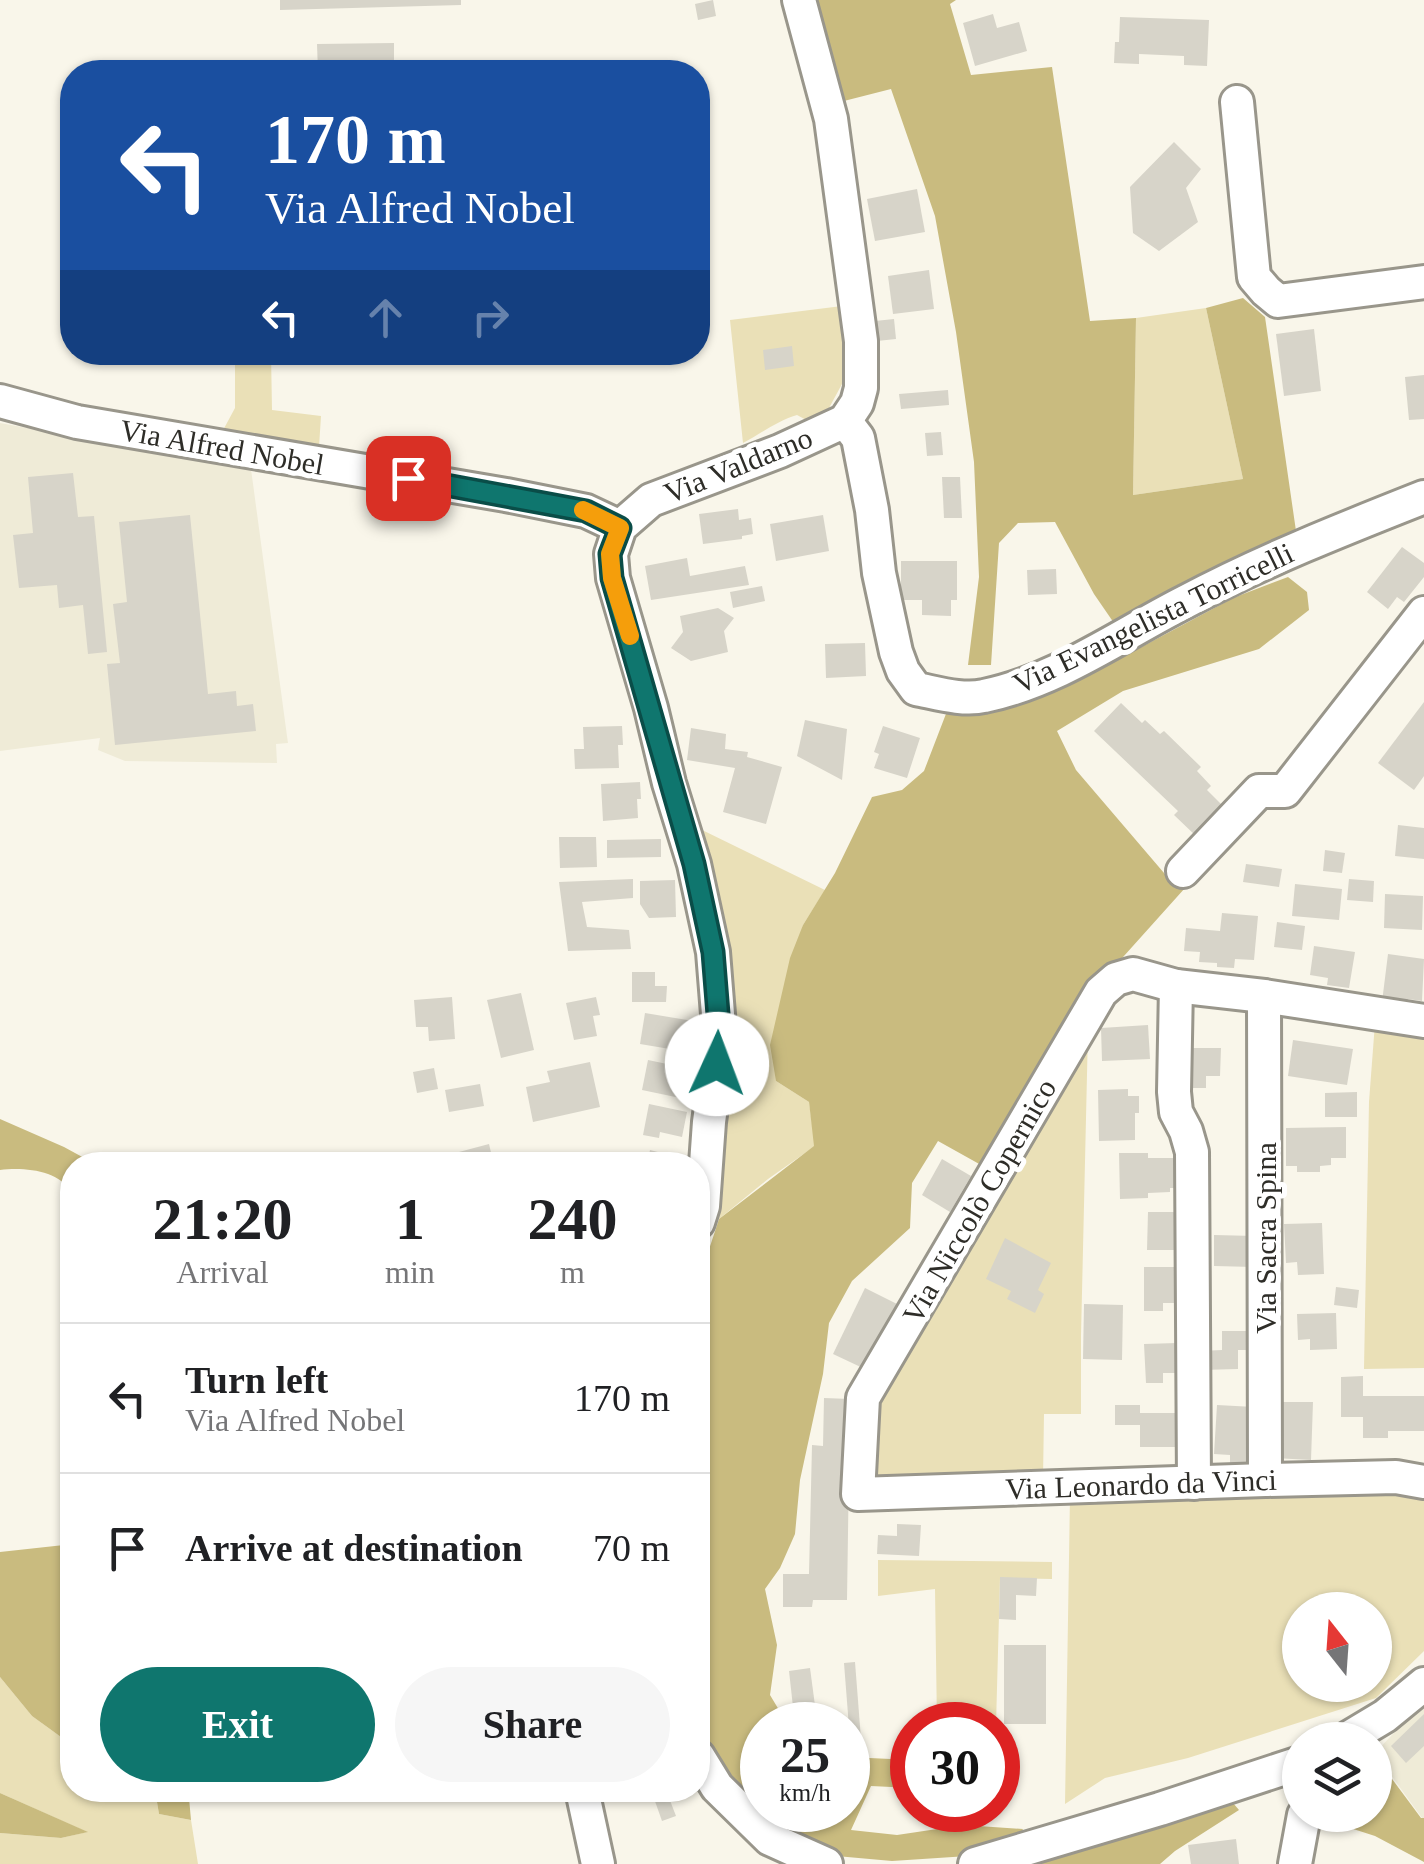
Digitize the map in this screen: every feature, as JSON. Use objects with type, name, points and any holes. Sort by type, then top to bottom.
[{"type":"street","name":"Via Valdarno","points":[[620,528],[651,500],[780,451],[845,421],[857,403],[861,388],[861,342],[831,119],[799,0]]},
{"type":"street","points":[[1237,102],[1254,277],[1266,292],[1278,301],[1424,282]]},
{"type":"street","name":"Via Alfred Nobel","points":[[0,401],[77,422],[586,511],[620,528]]},
{"type":"street","name":"Via Evangelista Torricelli","points":[[845,421],[858,438],[879,573],[902,671],[916,689],[951,696],[978,698],[1023,684],[1302,546],[1424,497]]},
{"type":"street","points":[[620,528],[610,554],[612,578],[694,864],[713,952],[720,1039],[707,1152]]},
{"type":"street","points":[[1184,872],[1259,791],[1285,791],[1424,613]]},
{"type":"street","name":"Via Niccolò Copernico","points":[[858,1494],[864,1398],[1100,992],[1133,974],[1176,986],[1424,1022]]},
{"type":"street","points":[[1176,986],[1176,1112],[1192,1152],[1194,1483]]},
{"type":"street","name":"Via Sacra Spina","points":[[1264,996],[1265,1480]]},
{"type":"street","name":"Via Leonardo da Vinci","points":[[858,1494],[1396,1477],[1424,1482]]},
{"type":"street","points":[[1375,1722],[1424,1684]]},
{"type":"street","points":[[975,1864],[1282,1768]]},
{"type":"street","points":[[710,1776],[770,1839],[826,1864]]},
{"type":"street","points":[[585,1802],[598,1864]]},
{"type":"street","points":[[1295,1864],[1301,1832]]},
{"type":"shaded area","points":[[816,0],[956,0],[950,4],[971,75],[1052,67],[1090,321],[1136,318],[1133,495],[1243,479],[1206,308],[1243,298],[1265,317],[1296,531],[1116,626],[1055,522],[1018,523],[999,543],[991,665],[968,665],[979,577],[974,462],[935,216],[891,89],[840,102]]},
{"type":"shaded area","points":[[842,306],[842,384],[829,408],[810,422],[797,415],[743,443],[730,320]]},
{"type":"shaded area","points":[[1206,308],[1243,479],[1133,495],[1136,318]]},
{"type":"shaded area","points":[[235,365],[271,365],[272,410],[321,416],[319,447],[221,434],[235,408]]},
{"type":"shaded area","points":[[0,423],[251,469],[288,743],[276,744],[277,763],[125,761],[98,750],[100,738],[0,751]]},
{"type":"shaded area","points":[[1288,577],[1307,592],[1309,610],[1259,649],[1123,691],[1057,731],[1076,770],[1170,880],[1185,888],[1115,966],[981,1165],[938,1141],[912,1183],[910,1228],[852,1281],[829,1323],[823,1374],[800,1480],[795,1534],[780,1568],[765,1589],[777,1645],[770,1695],[774,1702],[740,1702],[740,1790],[710,1756],[710,1246],[719,1219],[814,1146],[809,1102],[776,1081],[770,1045],[790,958],[803,925],[835,873],[872,797],[902,790],[924,771],[949,706],[1020,703],[1106,666],[1233,598]]},
{"type":"shaded area","points":[[696,827],[825,890],[803,925],[776,1081],[809,1102],[815,1146],[719,1219],[725,1106]]},
{"type":"shaded area","points":[[1375,1023],[1424,1031],[1424,1368],[1364,1369],[1369,1102]]},
{"type":"shaded area","points":[[1088,1031],[1081,1414],[1044,1414],[1043,1479],[873,1483],[871,1400]]},
{"type":"shaded area","points":[[0,1119],[73,1152],[60,1152],[60,1180],[30,1170],[0,1170]]},
{"type":"shaded area","points":[[1424,1493],[1424,1651],[1392,1682],[1392,1592],[1282,1592],[1282,1702],[1363,1702],[1301,1722],[1282,1722],[1282,1728],[1188,1758],[1105,1778],[1065,1804],[1070,1496]]},
{"type":"shaded area","points":[[60,1545],[60,1736],[32,1716],[0,1677],[0,1552]]},
{"type":"shaded area","points":[[878,1560],[1052,1562],[1052,1579],[1000,1578],[997,1702],[937,1702],[935,1589],[878,1596]]},
{"type":"shaded area","points":[[0,1677],[32,1716],[60,1736],[60,1802],[157,1802],[159,1814],[191,1820],[198,1864],[0,1864],[0,1833],[61,1838],[87,1832],[0,1793]]},
{"type":"shaded area","points":[[1424,1701],[1424,1818],[1392,1777],[1392,1735]]},
{"type":"shaded area","points":[[870,1758],[890,1759],[890,1787],[871,1786]]},
{"type":"shaded area","points":[[1392,1779],[1424,1818],[1424,1862],[1363,1832],[1392,1832]]},
{"type":"shaded area","points":[[0,1793],[88,1832],[61,1838],[0,1833]]},
{"type":"shaded area","points":[[1227,1796],[1239,1810],[1160,1864],[1032,1864]]},
{"type":"shaded area","points":[[157,1802],[189,1802],[191,1820],[159,1814]]},
{"type":"shaded area","points":[[1023,1829],[1014,1846],[968,1856],[892,1861],[825,1855],[779,1834],[897,1835]]},
{"type":"building","points":[[280,0],[461,0],[461,5],[280,10]]},
{"type":"building","points":[[713,0],[716,16],[698,20],[695,4]]},
{"type":"building","points":[[993,14],[997,28],[1019,22],[1027,51],[975,66],[963,23]]},
{"type":"building","points":[[1120,17],[1209,20],[1207,66],[1184,65],[1184,56],[1139,54],[1139,64],[1114,63]]},
{"type":"building","points":[[394,43],[394,60],[318,60],[317,44]]},
{"type":"building","points":[[1174,142],[1201,169],[1186,188],[1198,222],[1159,251],[1133,233],[1130,187]]},
{"type":"building","points":[[917,189],[925,232],[875,241],[867,199]]},
{"type":"building","points":[[929,270],[934,309],[893,314],[888,276]]},
{"type":"building","points":[[894,319],[896,339],[877,341],[875,321]]},
{"type":"building","points":[[1314,329],[1321,391],[1284,396],[1276,334]]},
{"type":"building","points":[[792,346],[794,366],[765,370],[763,350]]},
{"type":"building","points":[[1424,375],[1424,419],[1409,420],[1405,377]]},
{"type":"building","points":[[948,390],[949,405],[901,409],[899,394]]},
{"type":"building","points":[[941,432],[943,455],[927,456],[925,433]]},
{"type":"building","points":[[73,473],[78,517],[94,516],[107,652],[88,654],[83,605],[59,608],[57,585],[19,588],[13,535],[33,533],[28,477]]},
{"type":"building","points":[[942,477],[960,477],[962,518],[944,518]]},
{"type":"building","points":[[738,509],[739,520],[751,518],[753,534],[703,544],[699,514]]},
{"type":"building","points":[[190,515],[208,694],[236,691],[237,706],[253,704],[256,731],[115,745],[107,664],[120,663],[113,604],[127,602],[119,522]]},
{"type":"building","points":[[823,515],[829,551],[776,561],[770,524]]},
{"type":"building","points":[[1402,547],[1424,563],[1424,577],[1404,602],[1397,597],[1388,609],[1367,592]]},
{"type":"building","points":[[687,558],[690,576],[745,566],[749,585],[651,600],[645,566]]},
{"type":"building","points":[[901,561],[957,561],[957,600],[951,600],[951,616],[922,615],[922,600],[901,600]]},
{"type":"building","points":[[1056,569],[1057,594],[1028,595],[1027,570]]},
{"type":"building","points":[[762,586],[765,601],[733,608],[730,592]]},
{"type":"building","points":[[718,608],[734,618],[724,631],[728,652],[691,661],[671,648],[683,632],[680,616]]},
{"type":"building","points":[[865,643],[866,676],[826,678],[825,644]]},
{"type":"building","points":[[1424,702],[1424,776],[1414,790],[1378,763]]},
{"type":"building","points":[[1121,703],[1142,723],[1145,720],[1160,734],[1164,731],[1201,767],[1197,771],[1211,786],[1207,790],[1224,807],[1196,836],[1174,815],[1178,811],[1094,731]]},
{"type":"building","points":[[805,720],[847,729],[842,780],[797,756]]},
{"type":"building","points":[[622,726],[619,768],[575,769],[574,749],[584,749],[583,727]]},
{"type":"building","points":[[883,726],[920,738],[907,778],[874,768],[879,754],[874,752]]},
{"type":"building","points":[[691,728],[726,734],[725,749],[748,752],[747,757],[782,767],[766,824],[723,812],[735,768],[687,760]]},
{"type":"building","points":[[640,782],[638,818],[603,821],[601,784]]},
{"type":"building","points":[[1398,825],[1424,828],[1424,859],[1395,856]]},
{"type":"building","points":[[559,837],[596,837],[597,867],[560,868]]},
{"type":"building","points":[[661,839],[661,857],[607,858],[607,840]]},
{"type":"building","points":[[1325,850],[1345,853],[1342,873],[1323,871]]},
{"type":"building","points":[[1246,864],[1282,869],[1279,887],[1243,882]]},
{"type":"building","points":[[633,879],[633,898],[582,902],[587,927],[629,930],[631,949],[568,951],[559,882]]},
{"type":"building","points":[[1349,879],[1374,881],[1373,902],[1347,900]]},
{"type":"building","points":[[675,880],[676,917],[649,918],[640,904],[640,881]]},
{"type":"building","points":[[1295,884],[1342,889],[1339,920],[1292,916]]},
{"type":"building","points":[[1385,894],[1423,896],[1422,930],[1384,928]]},
{"type":"building","points":[[1222,913],[1258,916],[1254,960],[1235,959],[1234,968],[1217,967],[1217,963],[1199,962],[1200,952],[1184,951],[1186,928],[1220,931]]},
{"type":"building","points":[[1277,922],[1305,926],[1302,950],[1274,947]]},
{"type":"building","points":[[1314,946],[1355,952],[1349,988],[1327,985],[1328,978],[1310,975]]},
{"type":"building","points":[[1388,954],[1424,959],[1422,1001],[1408,999],[1407,1005],[1382,1002]]},
{"type":"building","points":[[632,972],[655,972],[655,986],[667,986],[666,1002],[632,1002]]},
{"type":"building","points":[[521,993],[534,1050],[501,1058],[487,1000]]},
{"type":"building","points":[[452,997],[455,1039],[429,1041],[428,1027],[416,1027],[414,1000]]},
{"type":"building","points":[[596,997],[600,1015],[593,1016],[597,1036],[574,1040],[566,1003]]},
{"type":"building","points":[[645,1013],[693,1021],[688,1052],[640,1044]]},
{"type":"building","points":[[1148,1025],[1150,1059],[1102,1061],[1101,1028]]},
{"type":"building","points":[[1293,1040],[1353,1049],[1347,1085],[1288,1076]]},
{"type":"building","points":[[1187,1048],[1221,1048],[1220,1076],[1206,1076],[1206,1088],[1187,1088]]},
{"type":"building","points":[[648,1060],[691,1069],[685,1099],[642,1090]]},
{"type":"building","points":[[590,1062],[600,1107],[533,1122],[526,1087],[550,1082],[547,1071]]},
{"type":"building","points":[[434,1068],[438,1089],[417,1093],[413,1072]]},
{"type":"building","points":[[480,1084],[484,1106],[449,1112],[445,1090]]},
{"type":"building","points":[[1128,1089],[1128,1096],[1139,1096],[1135,1140],[1099,1141],[1098,1090]]},
{"type":"building","points":[[1357,1092],[1357,1117],[1325,1117],[1325,1093]]},
{"type":"building","points":[[649,1104],[687,1112],[682,1137],[660,1132],[659,1138],[643,1135]]},
{"type":"building","points":[[1346,1127],[1346,1158],[1331,1158],[1331,1165],[1320,1166],[1320,1172],[1297,1172],[1297,1166],[1286,1166],[1286,1128]]},
{"type":"building","points":[[489,1144],[491,1152],[459,1152]]},
{"type":"building","points":[[1119,1153],[1180,1158],[1180,1188],[1148,1193],[1148,1198],[1120,1199]]},
{"type":"building","points":[[942,1159],[971,1176],[950,1212],[922,1195]]},
{"type":"building","points":[[1148,1212],[1179,1212],[1179,1250],[1147,1250]]},
{"type":"building","points":[[1322,1223],[1324,1274],[1298,1275],[1297,1262],[1286,1263],[1284,1224]]},
{"type":"building","points":[[1214,1235],[1255,1236],[1254,1267],[1214,1266]]},
{"type":"building","points":[[1005,1238],[1051,1263],[1038,1290],[1044,1294],[1035,1313],[1007,1299],[1011,1291],[986,1279]]},
{"type":"building","points":[[1144,1267],[1181,1267],[1181,1303],[1163,1303],[1163,1311],[1144,1311]]},
{"type":"building","points":[[1336,1287],[1359,1290],[1357,1308],[1334,1305]]},
{"type":"building","points":[[865,1288],[899,1305],[867,1370],[833,1354]]},
{"type":"building","points":[[1084,1304],[1123,1305],[1122,1360],[1083,1359]]},
{"type":"building","points":[[1336,1313],[1337,1349],[1310,1350],[1310,1339],[1298,1340],[1297,1314]]},
{"type":"building","points":[[1222,1331],[1255,1331],[1255,1350],[1238,1350],[1238,1369],[1201,1370],[1201,1351],[1222,1350]]},
{"type":"building","points":[[1177,1343],[1178,1373],[1163,1373],[1163,1383],[1146,1383],[1144,1344]]},
{"type":"building","points":[[1363,1376],[1363,1396],[1424,1396],[1424,1431],[1388,1431],[1388,1438],[1363,1438],[1363,1417],[1341,1417],[1341,1377]]},
{"type":"building","points":[[824,1398],[850,1399],[847,1600],[813,1600],[812,1607],[783,1607],[783,1574],[809,1574],[812,1445],[823,1446]]},
{"type":"building","points":[[1278,1402],[1313,1402],[1311,1460],[1274,1458]]},
{"type":"building","points":[[1115,1405],[1140,1405],[1140,1413],[1183,1413],[1183,1447],[1140,1447],[1140,1425],[1115,1425]]},
{"type":"building","points":[[1217,1405],[1254,1407],[1251,1466],[1230,1465],[1230,1455],[1214,1454]]},
{"type":"building","points":[[897,1524],[921,1525],[919,1556],[877,1554],[878,1535],[897,1536]]},
{"type":"building","points":[[1000,1577],[1037,1578],[1036,1596],[1016,1595],[1016,1620],[999,1619]]},
{"type":"building","points":[[1004,1645],[1046,1645],[1046,1724],[1020,1724],[1020,1702],[1004,1702]]},
{"type":"building","points":[[855,1662],[858,1702],[847,1702],[844,1663]]},
{"type":"building","points":[[810,1668],[815,1702],[792,1702],[789,1671]]},
{"type":"building","points":[[1424,1714],[1424,1746],[1406,1763],[1392,1745]]},
{"type":"building","points":[[655,1802],[671,1802],[676,1816],[662,1821]]},
{"type":"building","points":[[1236,1839],[1239,1864],[1191,1864],[1188,1845]]},
{"type":"slow traffic","points":[[583,510],[620,528],[610,554],[612,578],[630,636]]},
{"type":"route","points":[[408,478],[586,511],[620,528],[610,554],[612,578],[694,864],[713,952],[720,1039],[717,1064]]}]
